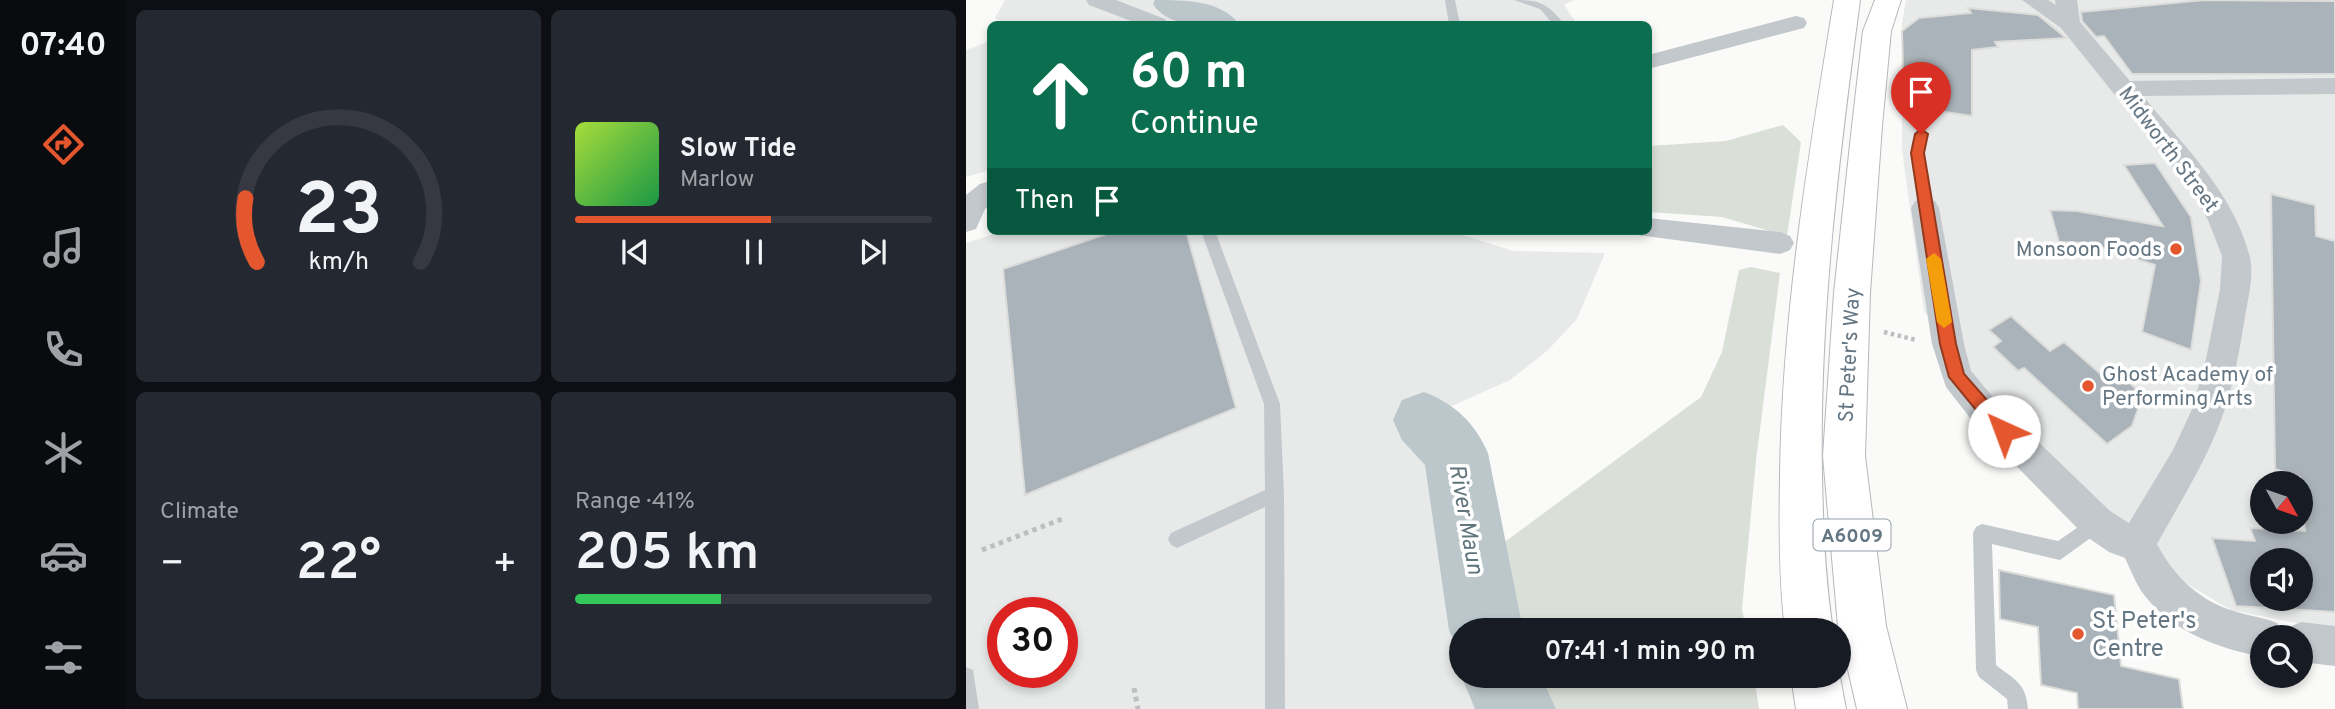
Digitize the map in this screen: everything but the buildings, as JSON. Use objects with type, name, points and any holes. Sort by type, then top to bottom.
[{"type":"highway","name":"A6009","points":[[1807,618],[1803,593],[1799,415],[1818,187],[1847,0]]},
{"type":"highway","name":"St Peter's Way","points":[[1882,709],[1862,626],[1844,456],[1852,293],[1867,126],[1877,32],[1888,0]]},
{"type":"highway","points":[[1818,688],[1821,709]]},
{"type":"street","points":[[1097,0],[1150,21]]},
{"type":"street","points":[[1133,13],[1157,0]]},
{"type":"street","name":"Midworth Street","points":[[2032,0],[2067,12],[2123,89],[2198,180],[2222,219],[2236,256],[2235,289],[2222,359],[2209,407],[2186,460],[2137,544]]},
{"type":"street","points":[[1652,61],[1789,32]]},
{"type":"street","points":[[2123,89],[2335,86]]},
{"type":"street","points":[[966,222],[974,203],[987,193]]},
{"type":"street","points":[[1925,208],[1948,344],[1957,377],[1986,413],[2097,523],[2122,539],[2137,544],[2158,582],[2194,616],[2250,636]]},
{"type":"street","points":[[1652,228],[1780,243]]},
{"type":"street","points":[[2313,643],[2335,646]]},
{"type":"lane","points":[[1450,0],[1454,21]]},
{"type":"lane","points":[[1519,0],[1544,7],[1556,21]]},
{"type":"lane","points":[[1921,134],[1917,153],[1925,208]]},
{"type":"lane","points":[[1209,235],[1272,404],[1275,494],[1275,709]]},
{"type":"lane","points":[[1177,539],[1275,494]]},
{"type":"lane","points":[[2018,709],[2017,694],[1986,670],[1982,533],[2060,551],[2097,523]]},
{"type":"path","points":[[982,550],[1062,519]]},
{"type":"path","points":[[1134,688],[1138,709]]},
{"type":"shaded area","points":[[1005,0],[1574,0],[1564,5],[1575,21],[1000,21],[995,18]]},
{"type":"shaded area","points":[[1906,0],[2335,0],[2335,631],[2231,610],[2167,572],[1972,382],[1924,311],[1902,150],[1902,23]]},
{"type":"shaded area","points":[[987,42],[987,171],[966,177],[966,50]]},
{"type":"shaded area","points":[[1783,125],[1801,142],[1787,236],[1722,217],[1652,212],[1652,146],[1726,141]]},
{"type":"shaded area","points":[[991,235],[1463,235],[1513,251],[1605,253],[1577,319],[1547,351],[1510,380],[1443,410],[1408,430],[1442,477],[1461,618],[1449,618],[1449,688],[1477,688],[1485,709],[966,709],[966,243]]},
{"type":"shaded area","points":[[1751,267],[1780,273],[1756,460],[1742,609],[1744,618],[1461,618],[1456,578],[1701,397],[1722,352],[1739,270]]},
{"type":"shaded area","points":[[1477,688],[1756,688],[1759,709],[1485,709]]},
{"type":"waterway","name":"River Maun","points":[[1173,4],[1211,21]]},
{"type":"waterway","name":"River Maun","points":[[1424,420],[1456,453],[1484,618]]},
{"type":"waterway","name":"River Maun","points":[[1506,688],[1517,709]]},
{"type":"slow traffic","points":[[1934,259],[1944,322]]},
{"type":"place","name":"Monsoon Foods","points":[[2176,249]]},
{"type":"place","name":"Ghost Academy of Performing Arts","points":[[2088,386]]},
{"type":"place","name":"St Peter's Centre","points":[[2078,634]]},
{"type":"route","points":[[1921,134],[1917,153],[1925,208],[1948,344],[1957,377],[2004,431]]}]
